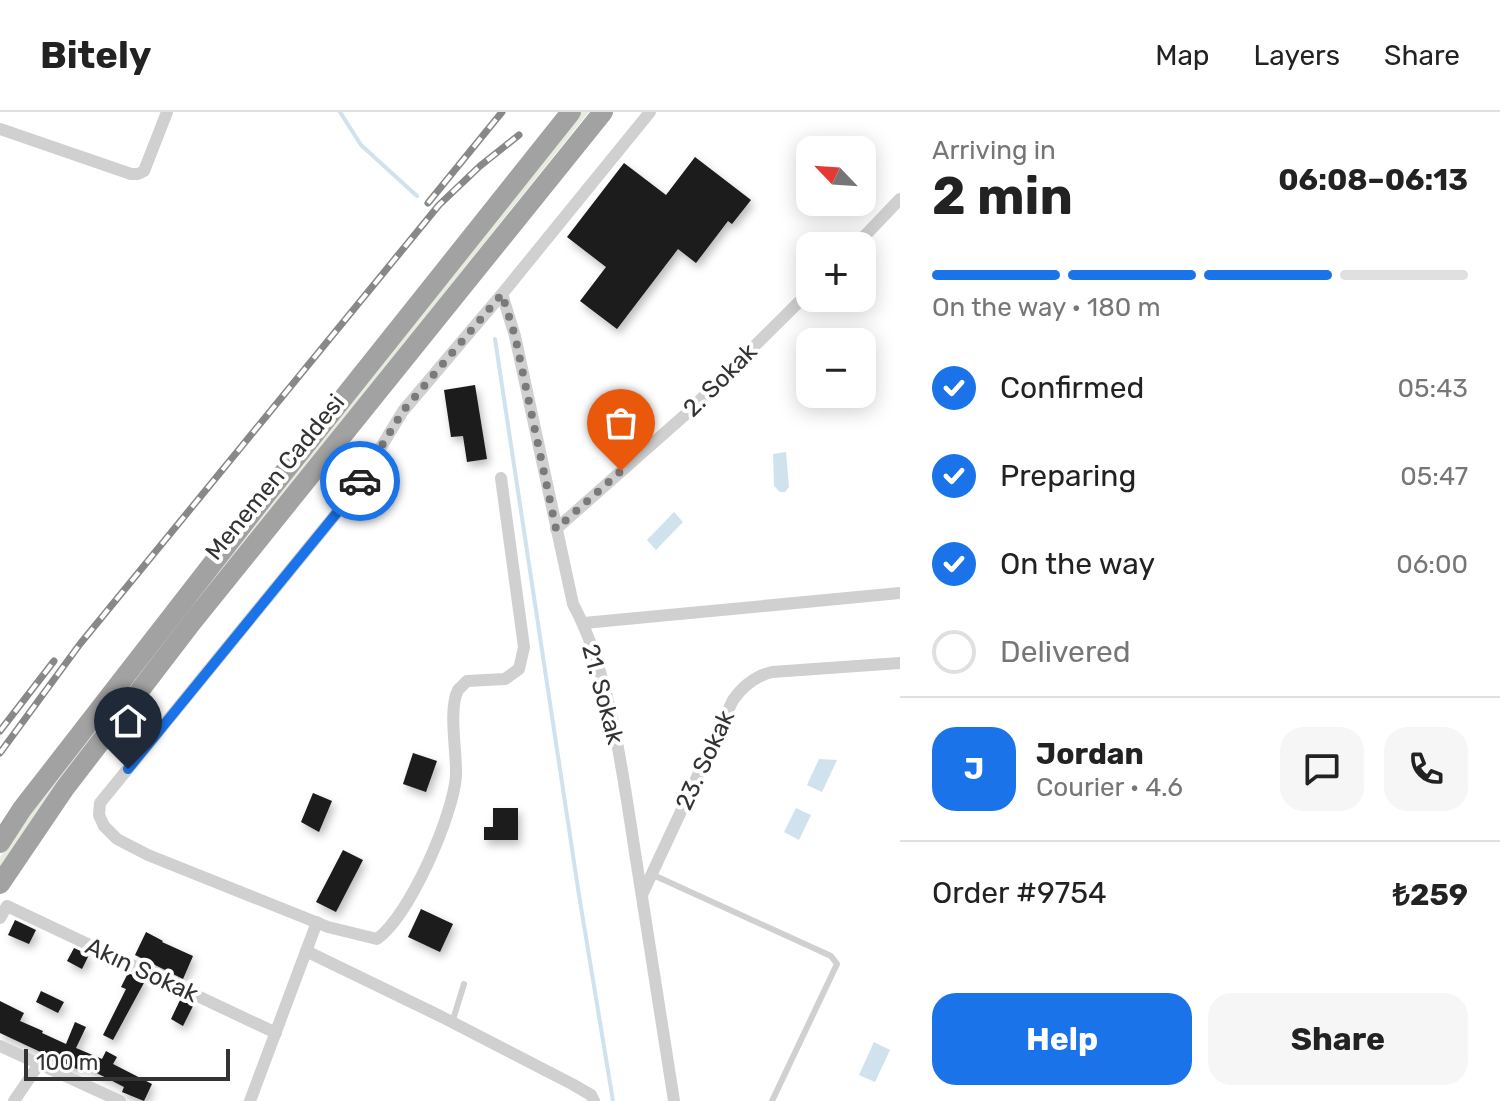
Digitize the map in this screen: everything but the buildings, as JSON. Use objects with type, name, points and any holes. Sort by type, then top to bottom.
[{"type":"highway","name":"Menemen Caddesi","points":[[0,843],[22,809],[258,505],[571,112]]},
{"type":"highway","name":"Menemen Caddesi","points":[[0,884],[65,788],[193,621],[603,112]]},
{"type":"street","points":[[0,129],[138,174],[144,171],[167,112]]},
{"type":"street","points":[[501,478],[524,647],[519,669],[505,679],[467,681],[458,690],[454,705],[456,777],[445,825],[404,908],[387,931],[377,939],[317,922],[148,855],[117,839],[104,826],[99,815],[100,803],[353,493],[403,411],[650,112]]},
{"type":"street","points":[[868,232],[900,199]]},
{"type":"street","name":"21. Sokak","points":[[502,294],[515,336],[573,604],[584,623],[602,678],[624,777],[674,1101]]},
{"type":"street","name":"2. Sokak","points":[[556,529],[686,414],[796,305]]},
{"type":"street","points":[[584,623],[900,593]]},
{"type":"street","name":"23. Sokak","points":[[642,895],[733,700],[749,682],[772,672],[900,663]]},
{"type":"street","name":"Akın Sokak","points":[[0,918],[7,906],[276,1033]]},
{"type":"street","points":[[250,1101],[317,922]]},
{"type":"street","points":[[306,951],[591,1095],[594,1101]]},
{"type":"street","points":[[0,1046],[120,1101]]},
{"type":"street","points":[[14,1101],[39,1064]]},
{"type":"lane","points":[[651,874],[831,956],[837,964],[772,1101]]},
{"type":"lane","points":[[452,1023],[464,984]]},
{"type":"shaded area","points":[[581,112],[589,112],[107,715],[0,869],[0,857],[30,811],[273,495]]},
{"type":"water","points":[[786,452],[789,487],[785,492],[780,492],[774,486],[773,454]]},
{"type":"water","points":[[674,512],[683,522],[656,550],[647,540]]},
{"type":"water","points":[[819,759],[837,760],[822,792],[807,785]]},
{"type":"water","points":[[796,808],[811,815],[799,840],[784,832]]},
{"type":"water","points":[[874,1042],[890,1050],[875,1082],[859,1075]]},
{"type":"waterway","points":[[340,112],[361,145],[417,196]]},
{"type":"waterway","points":[[495,339],[613,1101]]},
{"type":"railway","points":[[428,203],[502,112]]},
{"type":"railway","points":[[0,753],[80,644],[439,205],[519,135]]},
{"type":"railway","points":[[0,731],[54,661]]},
{"type":"way so far","points":[[360,481],[403,411],[502,294],[515,336],[556,529],[621,471]]},
{"type":"route","points":[[128,769],[360,481]]}]
